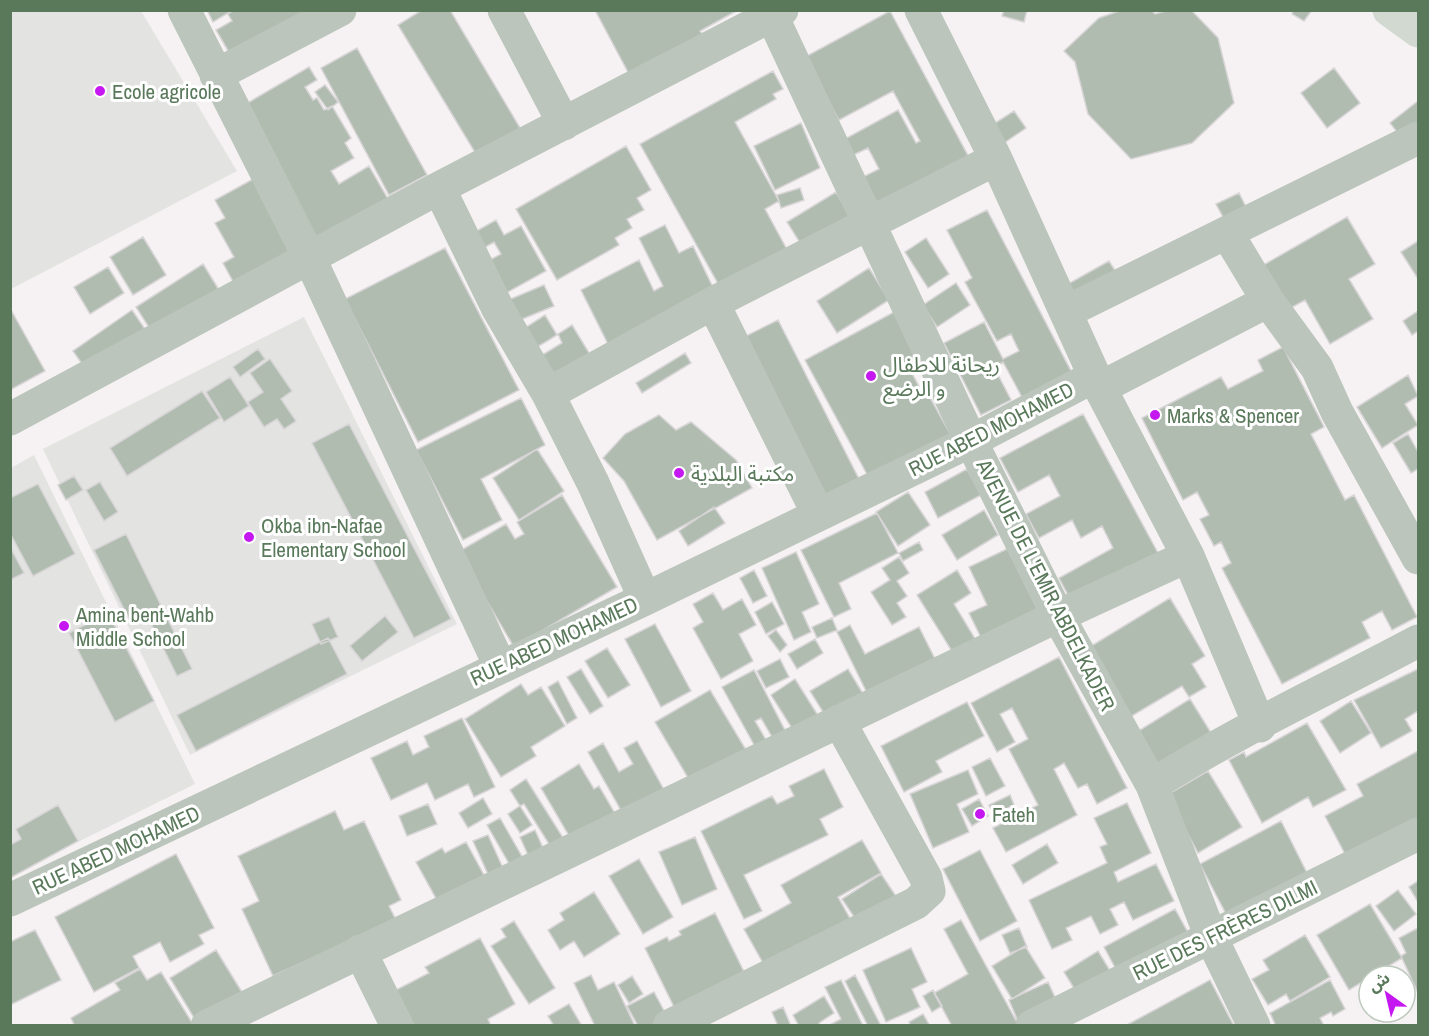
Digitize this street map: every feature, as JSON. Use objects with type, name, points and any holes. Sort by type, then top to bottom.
[{"type":"main road","points":[[1389,10],[1419,31]]},
{"type":"street","points":[[184,10],[310,259],[500,666]]},
{"type":"street","points":[[216,75],[340,10]]},
{"type":"street","points":[[504,10],[564,124]]},
{"type":"street","points":[[921,10],[996,159],[1098,382],[1188,556],[1260,726]]},
{"type":"street","points":[[10,419],[439,188],[777,13]]},
{"type":"street","name":"AVENUE DE L'EMIR ABDELKADER","points":[[777,13],[971,441],[1058,616],[1152,786],[1211,938],[1254,1026]]},
{"type":"street","points":[[1066,312],[1419,138]]},
{"type":"street","points":[[548,394],[713,303],[996,159]]},
{"type":"street","points":[[439,188],[498,309],[548,394],[593,483],[645,599]]},
{"type":"street","points":[[1227,233],[1268,301],[1317,368],[1337,412],[1419,558]]},
{"type":"street","name":"RUE ABED MOHAMED","points":[[10,900],[1268,301]]},
{"type":"street","points":[[713,303],[818,514]]},
{"type":"street","points":[[207,1026],[1058,616],[1188,556]]},
{"type":"street","points":[[1152,786],[1212,747],[1260,726],[1419,641]]},
{"type":"street","points":[[669,1026],[916,903],[928,891],[926,878],[840,721]]},
{"type":"street","name":"RUE DES FRÈRES DILMI","points":[[1032,1026],[1419,834]]},
{"type":"street","points":[[360,951],[397,1026]]},
{"type":"shaded area","name":"Ecole agricole","points":[[11,10],[141,11],[237,171],[11,289]]},
{"type":"shaded area","name":"Okba ibn-Nafae Elementary School","points":[[304,317],[457,624],[190,755],[43,449]]},
{"type":"shaded area","name":"Amina bent-Wahb Middle School","points":[[34,455],[195,784],[11,875],[11,468]]},
{"type":"building","points":[[207,10],[233,10],[213,22]]},
{"type":"building","points":[[234,10],[349,10],[241,73],[216,30],[232,21],[228,14]]},
{"type":"building","points":[[422,10],[450,10],[523,133],[479,159],[398,25]]},
{"type":"building","points":[[595,10],[738,10],[700,31],[703,35],[629,74]]},
{"type":"building","points":[[1004,10],[1027,10],[1024,22],[1002,16]]},
{"type":"building","points":[[1122,10],[1151,10],[1155,14],[1170,10],[1191,10],[1218,38],[1234,103],[1192,143],[1131,159],[1088,114],[1075,62],[1064,51],[1099,18]]},
{"type":"building","points":[[1294,10],[1312,10],[1304,21],[1292,14]]},
{"type":"building","points":[[890,11],[979,176],[889,225],[863,177],[879,169],[868,148],[851,156],[843,140],[898,110],[916,143],[920,141],[893,91],[839,120],[805,57]]},
{"type":"building","points":[[357,48],[427,175],[389,195],[321,68]]},
{"type":"building","points":[[309,67],[317,80],[305,87],[313,100],[317,98],[324,110],[332,106],[351,138],[345,143],[354,158],[331,171],[339,184],[369,166],[391,204],[320,246],[239,108]]},
{"type":"building","points":[[1334,68],[1360,103],[1327,128],[1301,93]]},
{"type":"building","points":[[773,71],[783,89],[773,94],[776,99],[735,122],[779,201],[765,209],[797,268],[730,305],[640,144]]},
{"type":"building","points":[[325,85],[338,102],[328,110],[315,92]]},
{"type":"building","points":[[1418,101],[1418,131],[1405,142],[1390,123]]},
{"type":"building","points":[[1014,111],[1026,128],[1004,143],[992,125]]},
{"type":"building","points":[[801,123],[820,168],[775,190],[754,146]]},
{"type":"building","points":[[626,146],[651,190],[637,198],[644,210],[627,219],[632,228],[615,238],[619,245],[557,280],[516,209]]},
{"type":"building","points":[[255,178],[301,263],[241,296],[223,263],[234,257],[215,223],[225,218],[215,200]]},
{"type":"building","points":[[800,188],[804,200],[781,208],[777,195]]},
{"type":"building","points":[[836,192],[860,232],[812,262],[787,222]]},
{"type":"building","points":[[1239,193],[1249,213],[1227,224],[1216,204]]},
{"type":"building","points":[[987,210],[1072,373],[1023,399],[1003,362],[994,367],[1011,400],[981,415],[944,343],[984,322],[1003,359],[1019,351],[1011,334],[997,341],[965,282],[972,278],[947,230]]},
{"type":"building","points":[[1347,217],[1375,264],[1349,279],[1373,319],[1330,344],[1305,300],[1285,311],[1260,267]]},
{"type":"building","points":[[496,220],[504,235],[521,226],[546,271],[504,294],[486,262],[501,254],[494,242],[482,249],[473,233]]},
{"type":"building","points":[[665,225],[679,253],[693,246],[721,304],[610,348],[581,290],[639,260],[654,291],[663,286],[639,238]]},
{"type":"building","points":[[143,237],[166,275],[133,295],[110,257]]},
{"type":"building","points":[[926,238],[949,274],[928,288],[905,252]]},
{"type":"building","points":[[1418,241],[1418,279],[1401,252]]},
{"type":"building","points":[[445,248],[519,390],[418,442],[345,299]]},
{"type":"building","points":[[1109,261],[1119,277],[1078,301],[1068,284]]},
{"type":"building","points":[[203,264],[224,298],[157,340],[136,307]]},
{"type":"building","points":[[108,267],[124,293],[90,314],[74,287]]},
{"type":"building","points":[[869,268],[889,300],[837,333],[817,301]]},
{"type":"building","points":[[956,283],[970,305],[937,327],[923,305]]},
{"type":"building","points":[[544,285],[554,306],[515,322],[506,301]]},
{"type":"building","points":[[10,308],[45,371],[10,390]]},
{"type":"building","points":[[132,310],[155,344],[96,384],[73,351]]},
{"type":"building","points":[[896,311],[927,368],[913,375],[924,396],[928,394],[953,439],[869,478],[805,360]]},
{"type":"building","points":[[1418,311],[1418,331],[1412,335],[1403,321]]},
{"type":"building","points":[[545,315],[557,335],[529,352],[517,333]]},
{"type":"building","points":[[778,320],[859,479],[826,496],[744,337]]},
{"type":"building","points":[[572,325],[597,366],[553,393],[534,360],[562,343],[558,334]]},
{"type":"building","points":[[1283,347],[1324,427],[1311,434],[1345,500],[1354,495],[1417,617],[1392,630],[1382,611],[1362,622],[1370,638],[1282,684],[1222,568],[1231,563],[1221,542],[1214,546],[1200,519],[1209,515],[1197,492],[1183,500],[1142,418],[1221,377],[1228,389],[1263,371],[1258,360]]},
{"type":"building","points":[[258,349],[265,359],[240,377],[233,367]]},
{"type":"building","points":[[685,353],[691,363],[642,393],[636,383]]},
{"type":"building","points":[[270,359],[292,391],[281,399],[296,421],[284,429],[277,419],[264,427],[248,402],[263,392],[250,373]]},
{"type":"building","points":[[1408,375],[1418,396],[1405,404],[1418,425],[1382,448],[1357,407]]},
{"type":"building","points":[[230,377],[249,406],[224,422],[206,392]]},
{"type":"building","points":[[202,391],[220,418],[127,476],[110,448]]},
{"type":"building","points":[[521,398],[545,445],[481,479],[502,520],[463,540],[416,450]]},
{"type":"building","points":[[1083,414],[1165,566],[1077,612],[1059,578],[1113,548],[1102,526],[1081,538],[1072,520],[1039,538],[1026,514],[1060,496],[1049,475],[1018,492],[1000,458]]},
{"type":"building","name":"مكتبة البلدية","points":[[659,415],[676,430],[691,422],[736,460],[752,488],[657,540],[624,481],[603,458],[625,434]]},
{"type":"building","points":[[349,424],[451,619],[414,638],[312,443]]},
{"type":"building","points":[[1408,434],[1418,452],[1418,469],[1411,473],[1393,443]]},
{"type":"building","points":[[537,449],[564,491],[519,520],[493,478]]},
{"type":"building","points":[[967,469],[981,495],[938,518],[925,492]]},
{"type":"building","points":[[74,476],[83,490],[66,500],[58,485]]},
{"type":"building","points":[[100,482],[118,512],[104,521],[86,490]]},
{"type":"building","points":[[38,484],[75,554],[33,576],[10,533],[10,498]]},
{"type":"building","points":[[908,492],[930,525],[898,546],[876,512]]},
{"type":"building","points":[[562,495],[617,587],[514,647],[458,552],[506,524],[515,539],[524,534],[517,522]]},
{"type":"building","points":[[714,507],[725,523],[688,546],[679,531]]},
{"type":"building","points":[[984,510],[998,535],[957,560],[942,535]]},
{"type":"building","points":[[877,513],[898,553],[839,583],[851,609],[834,617],[801,550]]},
{"type":"building","points":[[126,534],[192,669],[177,676],[147,615],[131,623],[94,550]]},
{"type":"building","points":[[919,542],[923,550],[903,561],[899,553]]},
{"type":"building","points":[[10,547],[24,573],[10,580]]},
{"type":"building","points":[[1009,548],[1047,628],[990,656],[969,613],[987,605],[969,567]]},
{"type":"building","points":[[796,552],[819,604],[802,612],[811,632],[794,640],[762,568]]},
{"type":"building","points":[[899,557],[909,573],[897,581],[907,596],[897,603],[906,617],[892,625],[871,592],[890,580],[882,568]]},
{"type":"building","points":[[754,570],[767,596],[753,603],[740,578]]},
{"type":"building","points":[[957,570],[971,593],[954,604],[980,647],[958,661],[917,595]]},
{"type":"building","points":[[713,593],[723,610],[742,599],[756,625],[739,634],[753,661],[721,679],[693,628],[703,622],[693,604]]},
{"type":"building","points":[[1170,598],[1205,656],[1192,664],[1206,687],[1189,697],[1182,686],[1130,717],[1088,648]]},
{"type":"building","points":[[772,602],[784,624],[766,634],[755,612]]},
{"type":"building","points":[[108,613],[154,701],[115,722],[69,633]]},
{"type":"building","points":[[385,616],[398,632],[362,661],[350,646]]},
{"type":"building","points":[[329,617],[338,637],[321,644],[312,624]]},
{"type":"building","points":[[832,618],[837,630],[817,638],[812,627]]},
{"type":"building","points":[[655,624],[691,691],[661,707],[625,639]]},
{"type":"building","points":[[850,625],[865,654],[919,627],[940,669],[872,703],[837,632]]},
{"type":"building","points":[[776,630],[787,645],[780,652],[768,636]]},
{"type":"building","points":[[328,638],[347,674],[196,751],[177,715]]},
{"type":"building","points":[[815,639],[823,653],[797,669],[788,654]]},
{"type":"building","points":[[607,648],[630,685],[608,698],[585,661]]},
{"type":"building","points":[[1059,657],[1127,788],[1097,804],[1087,784],[1078,788],[1064,763],[1054,769],[1077,815],[1006,852],[993,828],[1038,805],[1009,749],[1028,739],[1012,708],[1000,714],[1015,742],[997,752],[971,703]]},
{"type":"building","points":[[780,659],[789,677],[766,688],[757,671]]},
{"type":"building","points":[[581,669],[603,706],[590,714],[567,677]]},
{"type":"building","points":[[848,669],[868,702],[831,725],[810,691]]},
{"type":"building","points":[[1418,669],[1418,711],[1405,719],[1412,731],[1381,748],[1354,700]]},
{"type":"building","points":[[754,670],[791,742],[779,749],[761,718],[755,721],[773,752],[762,759],[722,687]]},
{"type":"building","points":[[795,679],[824,725],[800,741],[771,695]]},
{"type":"building","points":[[558,681],[577,718],[567,724],[548,687]]},
{"type":"building","points":[[521,684],[528,695],[541,687],[565,726],[531,747],[536,756],[501,777],[465,719]]},
{"type":"building","points":[[710,690],[755,765],[700,798],[655,722]]},
{"type":"building","points":[[1190,699],[1213,736],[1155,772],[1132,735]]},
{"type":"building","points":[[1351,701],[1371,733],[1340,753],[1320,721]]},
{"type":"building","points":[[967,702],[984,736],[936,761],[942,772],[904,792],[881,746]]},
{"type":"building","points":[[462,718],[495,787],[474,797],[468,784],[435,800],[427,783],[391,800],[371,758],[407,741],[413,755],[429,747],[424,736]]},
{"type":"building","points":[[1307,723],[1346,790],[1313,807],[1308,797],[1262,823],[1229,760],[1244,752],[1246,757]]},
{"type":"building","points":[[637,741],[668,797],[627,821],[588,752],[603,743],[619,772],[633,764],[624,748]]},
{"type":"building","points":[[1418,751],[1418,843],[1354,871],[1325,816],[1363,796],[1357,784]]},
{"type":"building","points":[[990,758],[1005,786],[986,796],[972,767]]},
{"type":"building","points":[[579,764],[594,789],[599,786],[623,827],[579,853],[541,788]]},
{"type":"building","points":[[824,769],[843,807],[820,819],[828,835],[744,875],[762,911],[744,919],[701,831],[772,796],[777,804],[794,796],[789,786]]},
{"type":"building","points":[[968,770],[978,794],[957,804],[969,832],[933,848],[910,794]]},
{"type":"building","points":[[1208,771],[1242,827],[1198,853],[1167,795]]},
{"type":"building","points":[[526,779],[572,852],[559,860],[524,804],[520,806],[510,790]]},
{"type":"building","points":[[1010,795],[1014,805],[994,815],[989,805]]},
{"type":"building","points":[[483,798],[492,814],[468,828],[459,813]]},
{"type":"building","points":[[979,799],[988,816],[972,826],[962,809]]},
{"type":"building","points":[[1127,803],[1151,853],[1114,872],[1118,882],[1156,864],[1174,901],[1133,920],[1124,902],[1110,909],[1118,925],[1100,934],[1091,916],[1066,928],[1072,940],[1052,949],[1029,900],[1107,863],[1100,847],[1107,844],[1094,818]]},
{"type":"building","points":[[428,804],[437,824],[407,836],[399,816]]},
{"type":"building","points":[[58,805],[78,841],[10,878],[10,845],[21,839],[16,829]]},
{"type":"building","points":[[520,806],[532,825],[520,833],[508,814]]},
{"type":"building","points":[[335,811],[344,830],[364,821],[401,900],[389,906],[396,920],[273,976],[242,909],[259,901],[238,856]]},
{"type":"building","points":[[500,818],[528,867],[515,874],[487,825]]},
{"type":"building","points":[[1281,821],[1316,891],[1236,933],[1200,864]]},
{"type":"building","points":[[535,830],[547,857],[532,864],[520,837]]},
{"type":"building","points":[[488,835],[507,877],[492,883],[473,841]]},
{"type":"building","points":[[695,837],[717,889],[682,905],[659,852]]},
{"type":"building","points":[[862,840],[881,873],[838,897],[857,931],[772,979],[744,929],[791,903],[781,885]]},
{"type":"building","points":[[466,842],[485,877],[438,902],[416,862],[442,848],[445,853]]},
{"type":"building","points":[[1047,844],[1058,863],[1023,884],[1012,865]]},
{"type":"building","points":[[980,850],[1017,921],[980,941],[943,869]]},
{"type":"building","points":[[176,854],[214,928],[199,935],[204,944],[170,962],[160,942],[133,956],[139,968],[94,992],[55,917]]},
{"type":"building","points":[[639,859],[673,917],[643,934],[609,876]]},
{"type":"building","points":[[881,874],[904,908],[865,933],[842,899]]},
{"type":"building","points":[[1418,881],[1418,902],[1409,887]]},
{"type":"building","points":[[1398,890],[1416,914],[1394,931],[1376,906]]},
{"type":"building","points":[[594,892],[620,934],[584,957],[574,941],[560,950],[548,930],[564,920],[560,913]]},
{"type":"building","points":[[1370,904],[1402,958],[1392,964],[1357,964],[1357,985],[1349,990],[1317,935]]},
{"type":"building","points":[[1175,909],[1196,947],[1125,986],[1104,947]]},
{"type":"building","points":[[715,913],[750,984],[680,1019],[645,948],[667,937],[669,941],[681,935],[679,931]]},
{"type":"building","points":[[961,920],[1019,1026],[952,1026],[934,993],[968,974],[944,929]]},
{"type":"building","points":[[514,921],[555,988],[529,1004],[491,946],[506,937],[501,929]]},
{"type":"building","points":[[1019,928],[1027,947],[1010,953],[1002,935]]},
{"type":"building","points":[[1418,928],[1418,993],[1417,964],[1405,964],[1401,956],[1406,953],[1399,938]]},
{"type":"building","points":[[35,930],[61,980],[10,1005],[10,942]]},
{"type":"building","points":[[1305,935],[1330,977],[1290,1001],[1286,994],[1268,1005],[1252,979],[1269,970],[1263,960]]},
{"type":"building","points":[[480,938],[515,1004],[488,1019],[491,1026],[414,1026],[396,990],[429,973],[425,967]]},
{"type":"building","points":[[1025,946],[1045,978],[1012,999],[992,966]]},
{"type":"building","points":[[911,948],[927,982],[912,989],[920,1007],[886,1022],[863,970]]},
{"type":"building","points":[[216,950],[248,1002],[199,1026],[170,978]]},
{"type":"building","points":[[1098,951],[1120,987],[1086,1008],[1064,972]]},
{"type":"building","points":[[140,969],[147,980],[161,972],[194,1026],[75,1026],[71,1018],[120,990],[115,983]]},
{"type":"building","points":[[591,975],[598,990],[614,982],[635,1026],[595,1026],[574,983]]},
{"type":"building","points":[[855,975],[881,1026],[868,1026],[845,981]]},
{"type":"building","points":[[632,976],[643,994],[629,1003],[618,985]]},
{"type":"building","points":[[841,980],[863,1026],[828,1026],[841,1019],[825,987]]},
{"type":"building","points":[[1210,980],[1234,1026],[1125,1026]]},
{"type":"building","points":[[1330,980],[1345,1009],[1333,1016],[1331,1012],[1320,1018],[1324,1026],[1276,1026],[1270,1013]]},
{"type":"building","points":[[1048,982],[1065,1019],[1020,1026],[1009,1000]]},
{"type":"building","points":[[933,990],[942,1006],[932,1012],[923,996]]},
{"type":"building","points":[[654,992],[669,1020],[659,1026],[638,1026],[627,1006]]},
{"type":"building","points":[[824,996],[834,1013],[819,1023],[820,1026],[799,1026],[793,1015]]},
{"type":"building","points":[[569,1004],[582,1026],[554,1026],[548,1016]]},
{"type":"building","points":[[783,1007],[791,1026],[778,1026],[772,1012]]},
{"type":"building","points":[[923,1014],[930,1026],[911,1026],[909,1022]]},
{"type":"place","name":"Ecole agricole","points":[[100,91]]},
{"type":"place","name":"ريحانة للاطفال و الرضع","points":[[871,376]]},
{"type":"place","name":"Marks & Spencer","points":[[1155,415]]},
{"type":"place","name":"مكتبة البلدية","points":[[679,473]]},
{"type":"place","name":"Okba ibn-Nafae Elementary School","points":[[249,537]]},
{"type":"place","name":"Amina bent-Wahb Middle School","points":[[64,626]]},
{"type":"place","name":"Fateh","points":[[980,814]]}]
